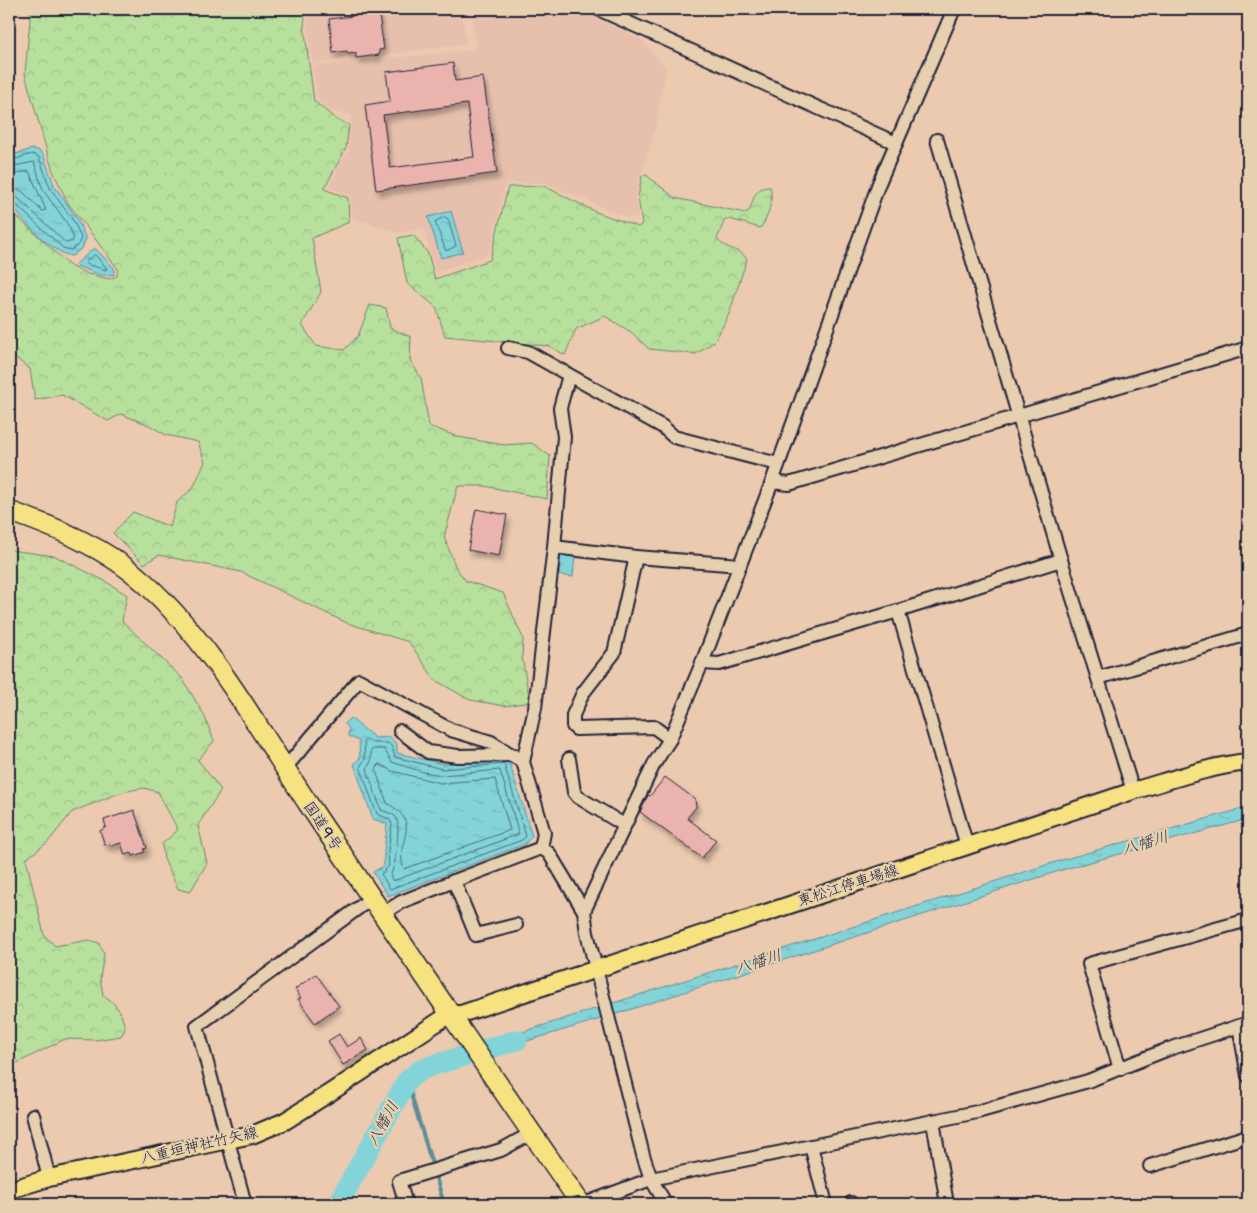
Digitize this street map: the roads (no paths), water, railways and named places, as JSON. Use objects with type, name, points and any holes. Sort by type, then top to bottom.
[{"type":"highway","name":"国道9号","points":[[9,511],[58,529],[103,553],[144,582],[198,637],[475,1052],[583,1204]]},
{"type":"main road","name":"東松江停車場線","points":[[450,1014],[461,1014],[1134,791],[1202,771],[1248,762]]},
{"type":"main road","name":"八重垣神社竹矢線","points":[[9,1190],[48,1178],[227,1142],[252,1135],[285,1120],[450,1014]]},
{"type":"street","points":[[598,9],[896,143]]},
{"type":"street","points":[[584,911],[654,764],[670,739],[702,662],[772,482],[867,214],[953,9]]},
{"type":"street","points":[[937,140],[1018,417],[1134,791]]},
{"type":"street","points":[[508,348],[528,352],[642,414],[663,427],[674,437],[778,464]]},
{"type":"street","points":[[772,482],[789,484],[1248,348]]},
{"type":"street","points":[[541,848],[544,833],[518,758],[536,698],[554,547],[564,437],[560,408],[568,375]]},
{"type":"street","points":[[554,547],[636,557],[740,565]]},
{"type":"street","points":[[636,557],[614,653],[583,693],[573,714],[573,726],[576,729],[654,727],[670,739]]},
{"type":"street","points":[[702,662],[719,664],[1062,560]]},
{"type":"street","points":[[898,611],[967,846]]},
{"type":"street","points":[[1098,678],[1248,634]]},
{"type":"street","points":[[283,767],[292,760],[359,680],[451,730],[491,742],[518,758]]},
{"type":"street","points":[[400,731],[428,752],[458,756],[518,758]]},
{"type":"street","points":[[570,759],[574,792],[578,797],[624,825]]},
{"type":"street","points":[[245,1204],[197,1026],[377,906],[401,902],[541,848]]},
{"type":"street","points":[[541,848],[549,853],[584,911],[585,925],[604,1004],[643,1155],[651,1179],[666,1204]]},
{"type":"street","points":[[454,881],[476,935],[516,925]]},
{"type":"street","points":[[1120,1069],[1089,964],[1248,920]]},
{"type":"street","points":[[583,1204],[651,1179],[977,1112],[1088,1080],[1166,1050],[1244,1025],[1248,1076]]},
{"type":"street","points":[[33,1115],[48,1178]]},
{"type":"street","points":[[932,1121],[947,1204]]},
{"type":"street","points":[[406,1204],[399,1182],[501,1150],[532,1134]]},
{"type":"street","points":[[1150,1166],[1248,1136]]},
{"type":"street","points":[[811,1146],[826,1204]]},
{"type":"water","points":[[32,149],[38,150],[43,154],[54,185],[78,220],[86,239],[82,248],[72,256],[64,254],[47,243],[9,204],[9,156]]},
{"type":"water","points":[[451,211],[463,252],[441,258],[428,217]]},
{"type":"water","points":[[93,249],[96,249],[114,268],[114,275],[100,275],[77,266],[76,264]]},
{"type":"water","points":[[561,554],[575,555],[573,577],[559,575]]},
{"type":"water","points":[[350,718],[375,738],[390,737],[397,745],[397,753],[443,764],[508,758],[532,836],[525,844],[388,896],[373,872],[384,866],[387,824],[373,819],[354,764],[360,758],[359,741],[348,736],[349,729],[345,723]]},
{"type":"water","points":[[1248,807],[1248,819],[1065,869],[610,1016],[491,1052],[485,1044],[1062,860]]},
{"type":"waterway","name":"八幡川","points":[[338,1204],[407,1081],[419,1071],[431,1066],[517,1040]]},
{"type":"waterway","points":[[407,1081],[444,1204]]}]
